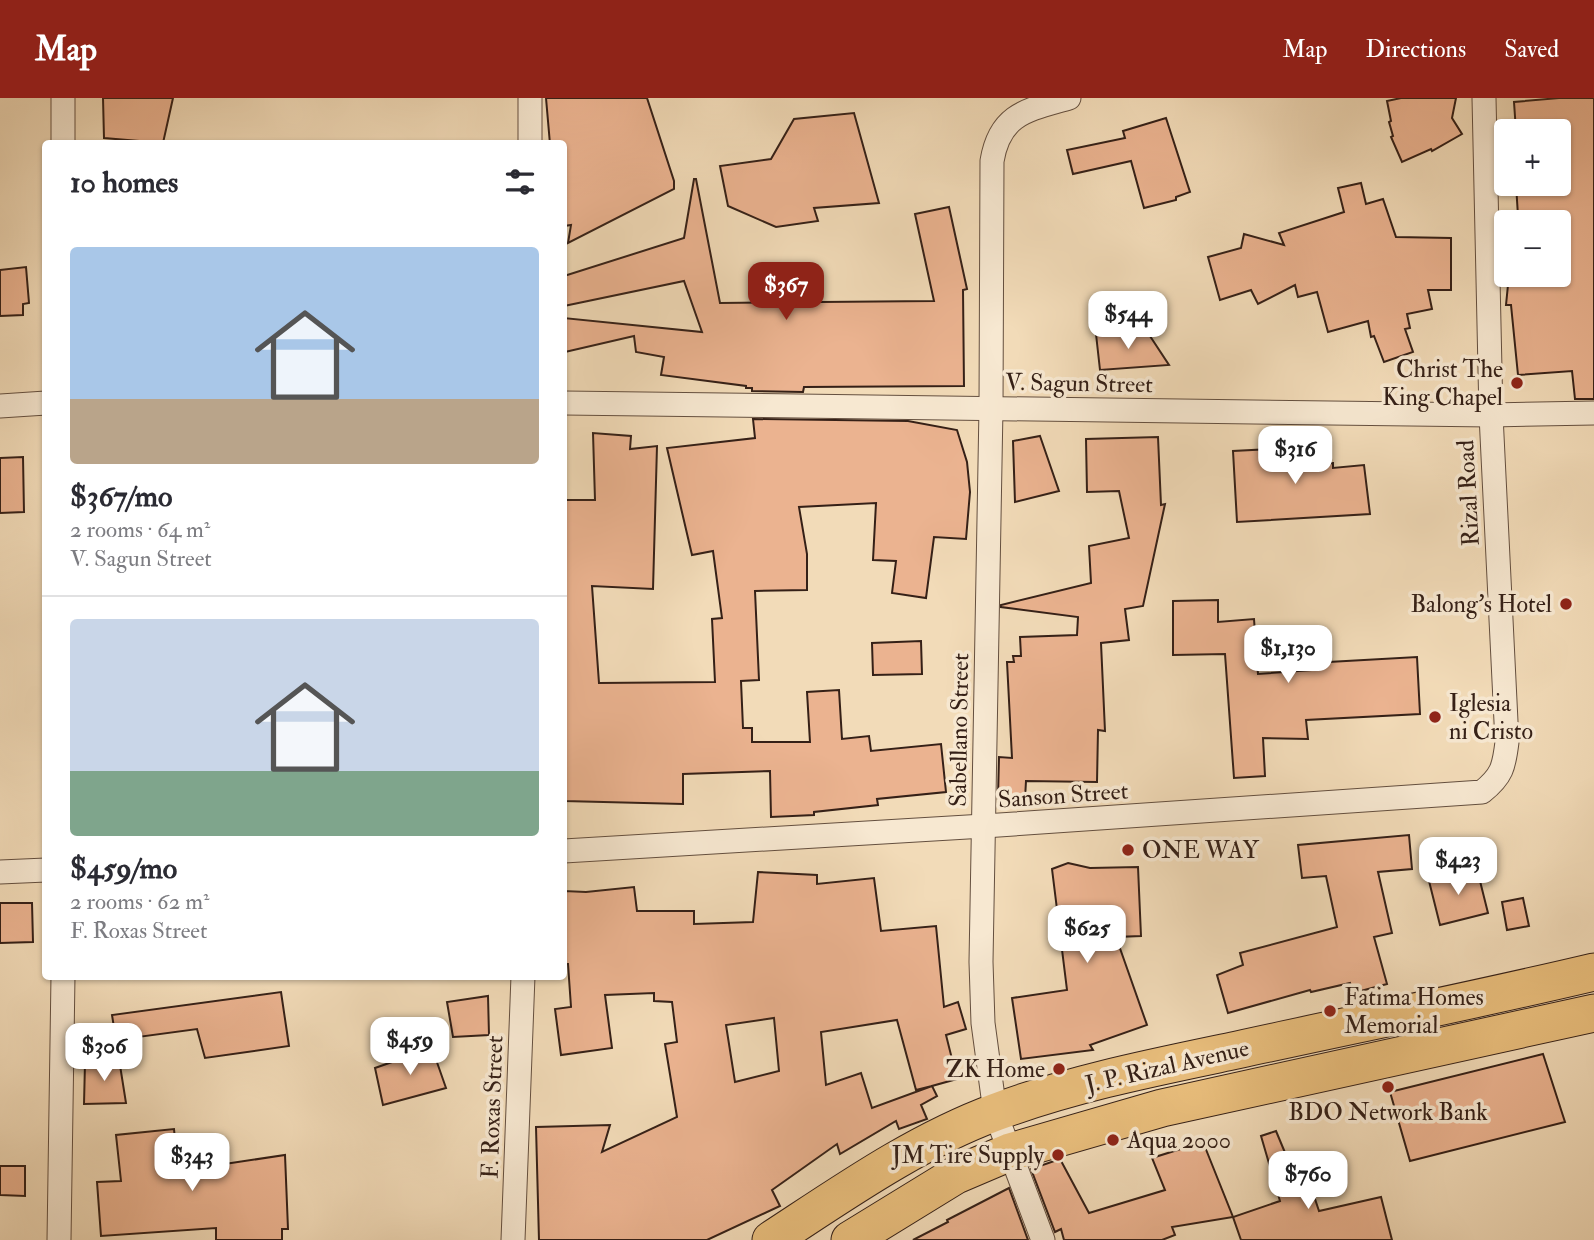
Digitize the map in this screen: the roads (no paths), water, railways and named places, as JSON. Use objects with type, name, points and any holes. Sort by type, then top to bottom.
[{"type":"main road","name":"J. P. Rizal Avenue","points":[[771,1240],[849,1188],[916,1149],[995,1112],[1073,1087],[1150,1068],[1594,972]]},
{"type":"main road","points":[[1557,980],[1580,1017]]},
{"type":"main road","name":"J. P. Rizal Avenue","points":[[850,1240],[956,1175],[1010,1152],[1162,1108],[1580,1017]]},
{"type":"street","points":[[63,140],[64,98]]},
{"type":"street","points":[[530,98],[530,140]]},
{"type":"street","name":"Sabellano Street","points":[[1043,1240],[995,1112],[983,1023],[981,962],[991,408],[992,161],[995,144],[1012,118],[1069,98]]},
{"type":"street","name":"Rizal Road","points":[[1482,792],[1497,780],[1504,765],[1507,742],[1491,415],[1484,98]]},
{"type":"street","points":[[0,406],[42,403]]},
{"type":"street","name":"V. Sagun Street","points":[[567,403],[1491,415],[1594,413]]},
{"type":"street","name":"Sanson Street","points":[[567,851],[1482,792]]},
{"type":"street","points":[[0,872],[42,870]]},
{"type":"street","points":[[59,1240],[63,980]]},
{"type":"street","name":"F. Roxas Street","points":[[513,1240],[523,980]]},
{"type":"place","name":"Christ The King Chapel","points":[[1517,383]]},
{"type":"place","name":"Balong's Hotel","points":[[1566,604]]},
{"type":"place","name":"Iglesia ni Cristo","points":[[1435,717]]},
{"type":"place","name":"ONE WAY","points":[[1128,850]]},
{"type":"place","name":"Fatima Homes Memorial","points":[[1330,1011]]},
{"type":"place","name":"ZK Home","points":[[1059,1069]]},
{"type":"place","name":"BDO Network Bank","points":[[1388,1087]]},
{"type":"place","name":"Aqua 2000","points":[[1113,1140]]},
{"type":"place","name":"JM Tire Supply","points":[[1058,1155]]}]
